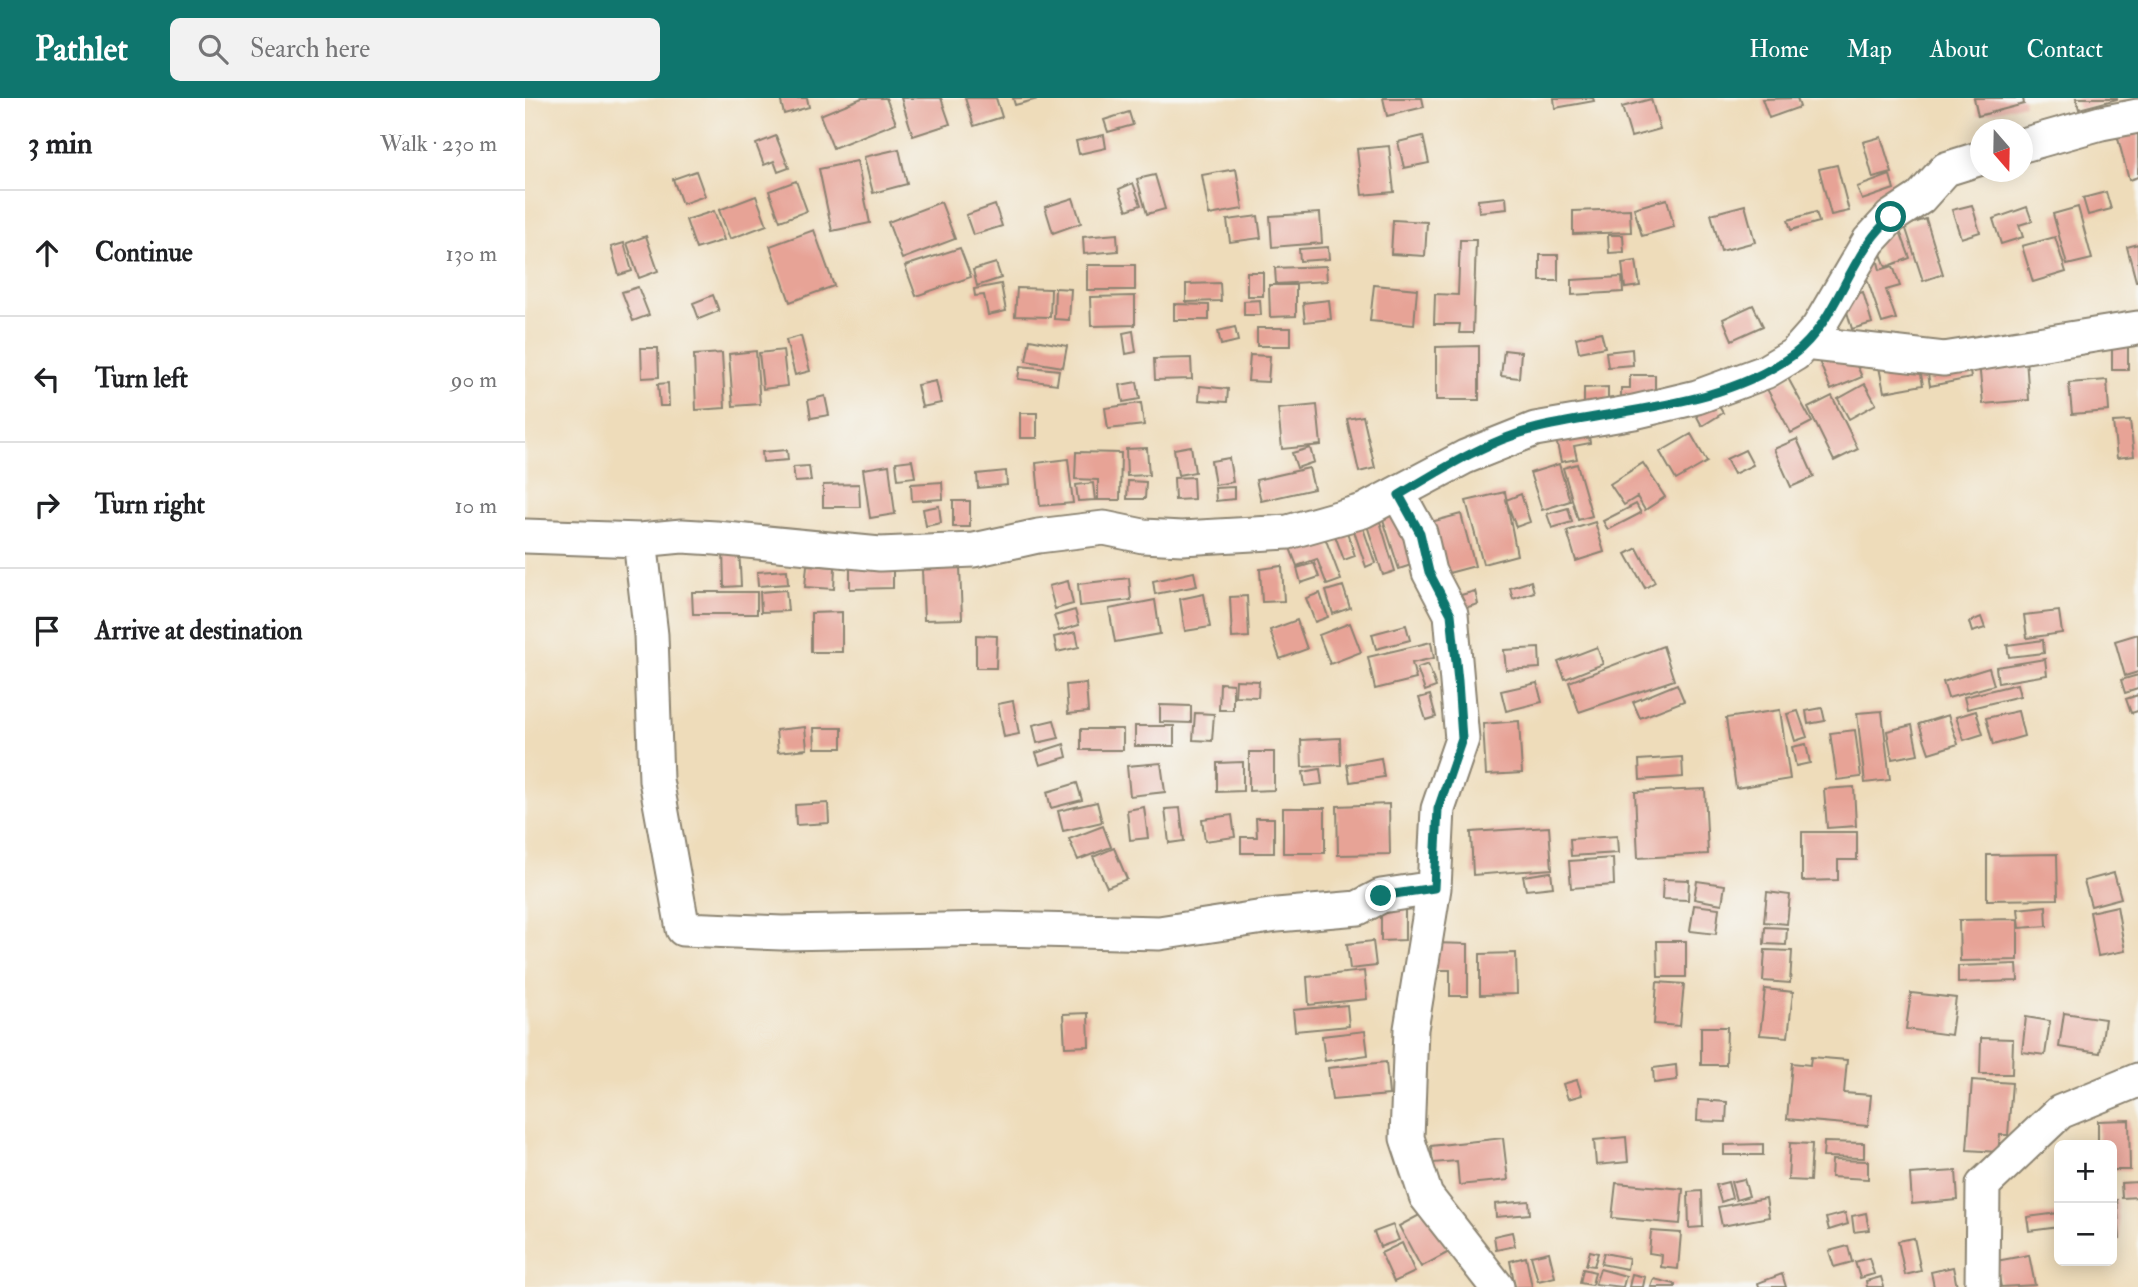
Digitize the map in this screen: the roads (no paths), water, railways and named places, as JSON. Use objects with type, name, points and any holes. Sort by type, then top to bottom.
[{"type":"street","points":[[2033,142],[2101,122],[2138,116]]},
{"type":"street","points":[[525,536],[639,540],[682,536],[880,554],[974,550],[1038,536],[1104,528],[1143,536],[1182,538],[1256,536],[1288,532],[1363,511],[1399,495],[1465,457],[1535,429],[1634,412],[1697,397],[1765,372],[1795,354],[1805,343],[1838,299],[1869,241],[1891,217],[1920,198],[1946,170],[1970,162]]},
{"type":"street","points":[[1805,343],[1944,359],[2138,328]]},
{"type":"street","points":[[1399,495],[1420,533],[1429,572],[1451,614],[1462,739],[1438,809],[1434,888],[1411,1028],[1407,1138],[1426,1196],[1497,1287]]},
{"type":"street","points":[[639,540],[651,635],[656,780],[683,929],[782,933],[997,929],[1159,933],[1277,915],[1358,908],[1381,896],[1434,888]]},
{"type":"street","points":[[1982,1287],[1983,1185],[2060,1112],[2138,1080]]}]
